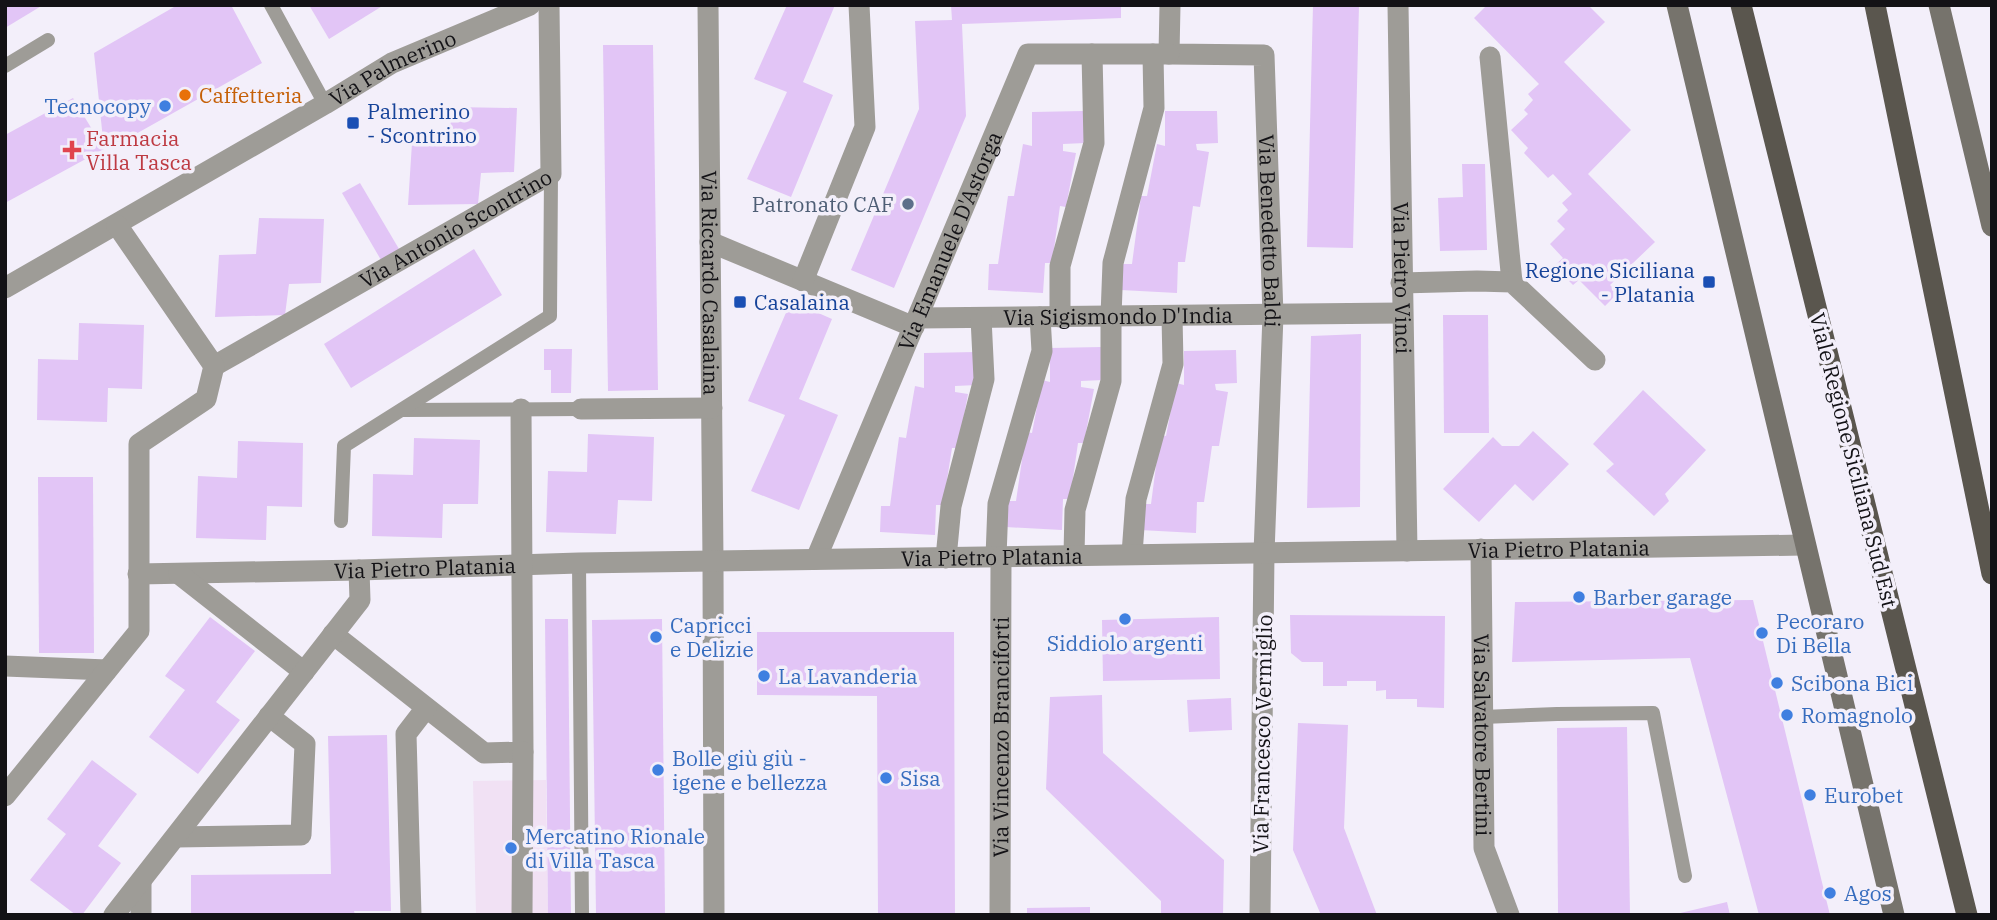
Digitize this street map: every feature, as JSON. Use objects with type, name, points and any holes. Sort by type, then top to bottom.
[{"type":"main road","name":"Viale Regione Siciliana Sud Est","points":[[1741,5],[1967,915]]},
{"type":"main road","points":[[1875,5],[1991,573]]},
{"type":"street","name":"Via Palmerino","points":[[5,288],[392,63],[530,5]]},
{"type":"street","name":"Via Antonio Scontrino","points":[[214,366],[551,174],[549,5]]},
{"type":"street","name":"Via Riccardo Casalaina","points":[[708,5],[714,915]]},
{"type":"street","points":[[803,281],[865,127],[859,5]]},
{"type":"street","points":[[1074,555],[1075,510],[1111,381],[1113,263],[1154,108],[1170,5]]},
{"type":"street","name":"Via Pietro Vinci","points":[[1398,5],[1407,551]]},
{"type":"street","points":[[1676,5],[1894,915]]},
{"type":"street","points":[[1939,5],[1992,226]]},
{"type":"street","name":"Via Emanuele D'Astorga","points":[[816,559],[1028,54],[1161,54]]},
{"type":"street","name":"Via Vincenzo Branciforti","points":[[1000,915],[998,504],[1042,351],[1060,267],[1094,142],[1092,54]]},
{"type":"street","name":"Via Benedetto Baldi","points":[[1161,54],[1264,55],[1273,314],[1265,553]]},
{"type":"street","points":[[1490,57],[1512,282],[1595,360]]},
{"type":"street","points":[[5,796],[139,631],[139,444],[206,399],[214,366],[117,225]]},
{"type":"street","name":"Via Sigismondo D'India","points":[[710,242],[803,281],[916,322],[981,318],[1402,313]]},
{"type":"street","points":[[1401,283],[1512,282]]},
{"type":"street","points":[[1132,554],[1136,499],[1173,364],[1172,316]]},
{"type":"street","points":[[946,558],[951,506],[984,379],[981,318]]},
{"type":"street","points":[[581,409],[712,408]]},
{"type":"street","points":[[521,409],[522,915]]},
{"type":"street","name":"Via Pietro Platania","points":[[138,574],[579,563],[1804,545]]},
{"type":"street","name":"Via Salvatore Bertini","points":[[1481,549],[1484,848],[1509,915]]},
{"type":"street","name":"Via Francesco Vermiglio","points":[[1260,915],[1265,553]]},
{"type":"street","points":[[114,915],[360,600],[359,570]]},
{"type":"street","points":[[179,573],[304,672]]},
{"type":"street","points":[[333,634],[484,753],[523,752]]},
{"type":"street","points":[[5,666],[107,670]]},
{"type":"street","points":[[411,915],[406,734],[426,708]]},
{"type":"street","points":[[176,837],[302,835],[304,744],[269,716]]},
{"type":"street","points":[[141,882],[141,915]]},
{"type":"lane","points":[[271,5],[325,104]]},
{"type":"lane","points":[[5,66],[48,40]]},
{"type":"lane","points":[[341,522],[344,446],[550,316],[551,174]]},
{"type":"lane","points":[[400,410],[581,409]]},
{"type":"lane","points":[[579,563],[582,915]]},
{"type":"lane","points":[[1483,717],[1653,713],[1685,876]]},
{"type":"shaded area","name":"Mercatino Rionale di Villa Tasca","points":[[546,780],[548,915],[476,915],[473,781]]},
{"type":"building","points":[[5,5],[43,5],[5,28]]},
{"type":"building","points":[[173,5],[231,5],[262,63],[104,149],[94,53],[174,7]]},
{"type":"building","points":[[309,5],[384,5],[329,39]]},
{"type":"building","points":[[787,5],[835,5],[803,82],[833,95],[791,197],[747,179],[787,92],[754,79]]},
{"type":"building","points":[[951,5],[1121,5],[1121,18],[962,24],[966,116],[894,288],[851,270],[919,109],[915,21],[952,20]]},
{"type":"building","points":[[1313,5],[1359,5],[1353,248],[1307,247]]},
{"type":"building","points":[[1487,5],[1588,5],[1605,22],[1564,62],[1631,130],[1588,174],[1655,242],[1610,285],[1618,293],[1605,306],[1579,280],[1573,285],[1554,266],[1563,258],[1550,244],[1565,229],[1557,221],[1568,210],[1562,203],[1572,194],[1553,174],[1548,178],[1524,153],[1528,148],[1511,130],[1528,114],[1524,110],[1533,100],[1528,94],[1539,84],[1474,18]]},
{"type":"building","points":[[603,45],[653,45],[658,390],[608,391]]},
{"type":"building","points":[[73,98],[104,149],[5,203],[5,135]]},
{"type":"building","points":[[452,107],[517,108],[514,172],[481,173],[478,204],[408,205],[412,143],[449,143]]},
{"type":"building","points":[[1084,111],[1085,143],[1063,144],[1063,151],[1076,153],[1066,207],[1060,206],[1052,263],[1045,263],[1043,293],[988,290],[989,264],[998,264],[1008,196],[1014,196],[1023,144],[1032,146],[1032,112]]},
{"type":"building","points":[[1165,111],[1217,111],[1218,143],[1196,144],[1197,150],[1209,152],[1200,207],[1193,206],[1185,262],[1178,262],[1177,293],[1121,290],[1123,264],[1132,264],[1141,196],[1147,196],[1157,144],[1165,146]]},
{"type":"building","points":[[1462,164],[1485,164],[1487,250],[1440,251],[1438,198],[1463,197]]},
{"type":"building","points":[[360,183],[399,249],[381,260],[342,193]]},
{"type":"building","points":[[259,218],[324,219],[321,283],[289,284],[285,315],[215,317],[219,255],[256,254]]},
{"type":"building","points":[[474,249],[502,295],[351,388],[324,344]]},
{"type":"building","points":[[791,301],[832,319],[799,399],[838,415],[799,510],[751,491],[785,415],[748,401]]},
{"type":"building","points":[[1443,315],[1488,315],[1489,433],[1444,433]]},
{"type":"building","points":[[79,323],[144,325],[142,389],[108,388],[107,422],[37,420],[38,359],[78,360]]},
{"type":"building","points":[[1361,334],[1360,507],[1307,508],[1311,336]]},
{"type":"building","points":[[1102,347],[1103,380],[1081,381],[1081,387],[1094,389],[1084,443],[1078,443],[1070,499],[1063,499],[1062,530],[1006,527],[1007,501],[1016,501],[1026,432],[1032,433],[1042,380],[1050,382],[1050,348]]},
{"type":"building","points":[[544,349],[572,349],[571,393],[551,393],[551,370],[544,370]]},
{"type":"building","points":[[1236,350],[1237,383],[1215,384],[1216,390],[1228,392],[1219,446],[1212,446],[1204,502],[1197,502],[1196,533],[1140,530],[1142,504],[1151,504],[1160,435],[1166,436],[1176,383],[1184,385],[1184,351]]},
{"type":"building","points":[[976,352],[977,385],[955,386],[955,392],[968,394],[958,448],[952,448],[943,505],[936,505],[935,535],[880,532],[881,506],[890,506],[899,437],[906,438],[915,386],[924,388],[924,353]]},
{"type":"building","points":[[1643,390],[1706,450],[1665,494],[1669,501],[1654,516],[1606,471],[1614,464],[1593,444]]},
{"type":"building","points":[[1533,431],[1569,464],[1533,501],[1515,484],[1479,522],[1443,489],[1493,437],[1502,446],[1519,446]]},
{"type":"building","points":[[588,434],[654,437],[652,501],[618,500],[616,534],[546,532],[548,471],[587,472]]},
{"type":"building","points":[[414,438],[480,440],[478,504],[443,504],[442,538],[372,536],[373,474],[413,475]]},
{"type":"building","points":[[238,441],[303,443],[302,507],[267,506],[266,540],[196,538],[198,476],[237,478]]},
{"type":"building","points":[[38,477],[93,477],[94,653],[39,653]]},
{"type":"building","points":[[1753,600],[1830,915],[1759,915],[1690,658],[1512,662],[1515,602]]},
{"type":"building","points":[[1290,615],[1445,616],[1444,708],[1417,707],[1417,699],[1386,699],[1386,690],[1376,691],[1376,681],[1347,681],[1347,686],[1323,686],[1323,662],[1302,662],[1291,653]]},
{"type":"building","points":[[210,617],[255,651],[216,702],[240,720],[198,774],[149,737],[185,690],[165,676]]},
{"type":"building","points":[[1219,617],[1220,679],[1103,681],[1102,620]]},
{"type":"building","points":[[545,619],[568,619],[571,915],[548,915]]},
{"type":"building","points":[[662,619],[665,915],[596,915],[592,620]]},
{"type":"building","points":[[757,632],[954,632],[955,915],[878,915],[877,696],[757,695]]},
{"type":"building","points":[[1102,695],[1103,753],[1224,860],[1223,915],[1161,915],[1161,901],[1046,789],[1050,697]]},
{"type":"building","points":[[1231,698],[1232,730],[1189,732],[1187,700]]},
{"type":"building","points":[[1298,723],[1348,725],[1344,828],[1377,915],[1321,915],[1293,850]]},
{"type":"building","points":[[1627,727],[1630,915],[1558,915],[1557,728]]},
{"type":"building","points":[[387,735],[391,911],[354,911],[355,915],[191,915],[191,875],[331,874],[328,736]]},
{"type":"building","points":[[92,760],[137,794],[98,846],[121,863],[82,915],[76,915],[30,880],[66,834],[47,819]]},
{"type":"building","points":[[1727,902],[1730,915],[1676,915],[1676,914]]},
{"type":"building","points":[[1090,907],[1090,915],[1027,915],[1027,908]]},
{"type":"place","name":"Caffetteria","points":[[185,95]]},
{"type":"place","name":"Tecnocopy","points":[[165,106]]},
{"type":"place","name":"Palmerino - Scontrino","points":[[353,123]]},
{"type":"place","name":"Farmacia Villa Tasca","points":[[72,150]]},
{"type":"place","name":"Patronato CAF","points":[[908,204]]},
{"type":"place","name":"Regione Siciliana - Platania","points":[[1709,282]]},
{"type":"place","name":"Casalaina","points":[[740,302]]},
{"type":"place","name":"Barber garage","points":[[1579,597]]},
{"type":"place","name":"Siddiolo argenti","points":[[1125,619]]},
{"type":"place","name":"Pecoraro Di Bella","points":[[1762,633]]},
{"type":"place","name":"Capricci e Delizie","points":[[656,637]]},
{"type":"place","name":"La Lavanderia","points":[[764,676]]},
{"type":"place","name":"Scibona Bici","points":[[1777,683]]},
{"type":"place","name":"Romagnolo","points":[[1787,715]]},
{"type":"place","name":"Bolle giù giù - igene e bellezza","points":[[658,770]]},
{"type":"place","name":"Sisa","points":[[886,778]]},
{"type":"place","name":"Eurobet","points":[[1810,795]]},
{"type":"place","name":"Mercatino Rionale di Villa Tasca","points":[[511,848]]},
{"type":"place","name":"Agos","points":[[1830,893]]}]
